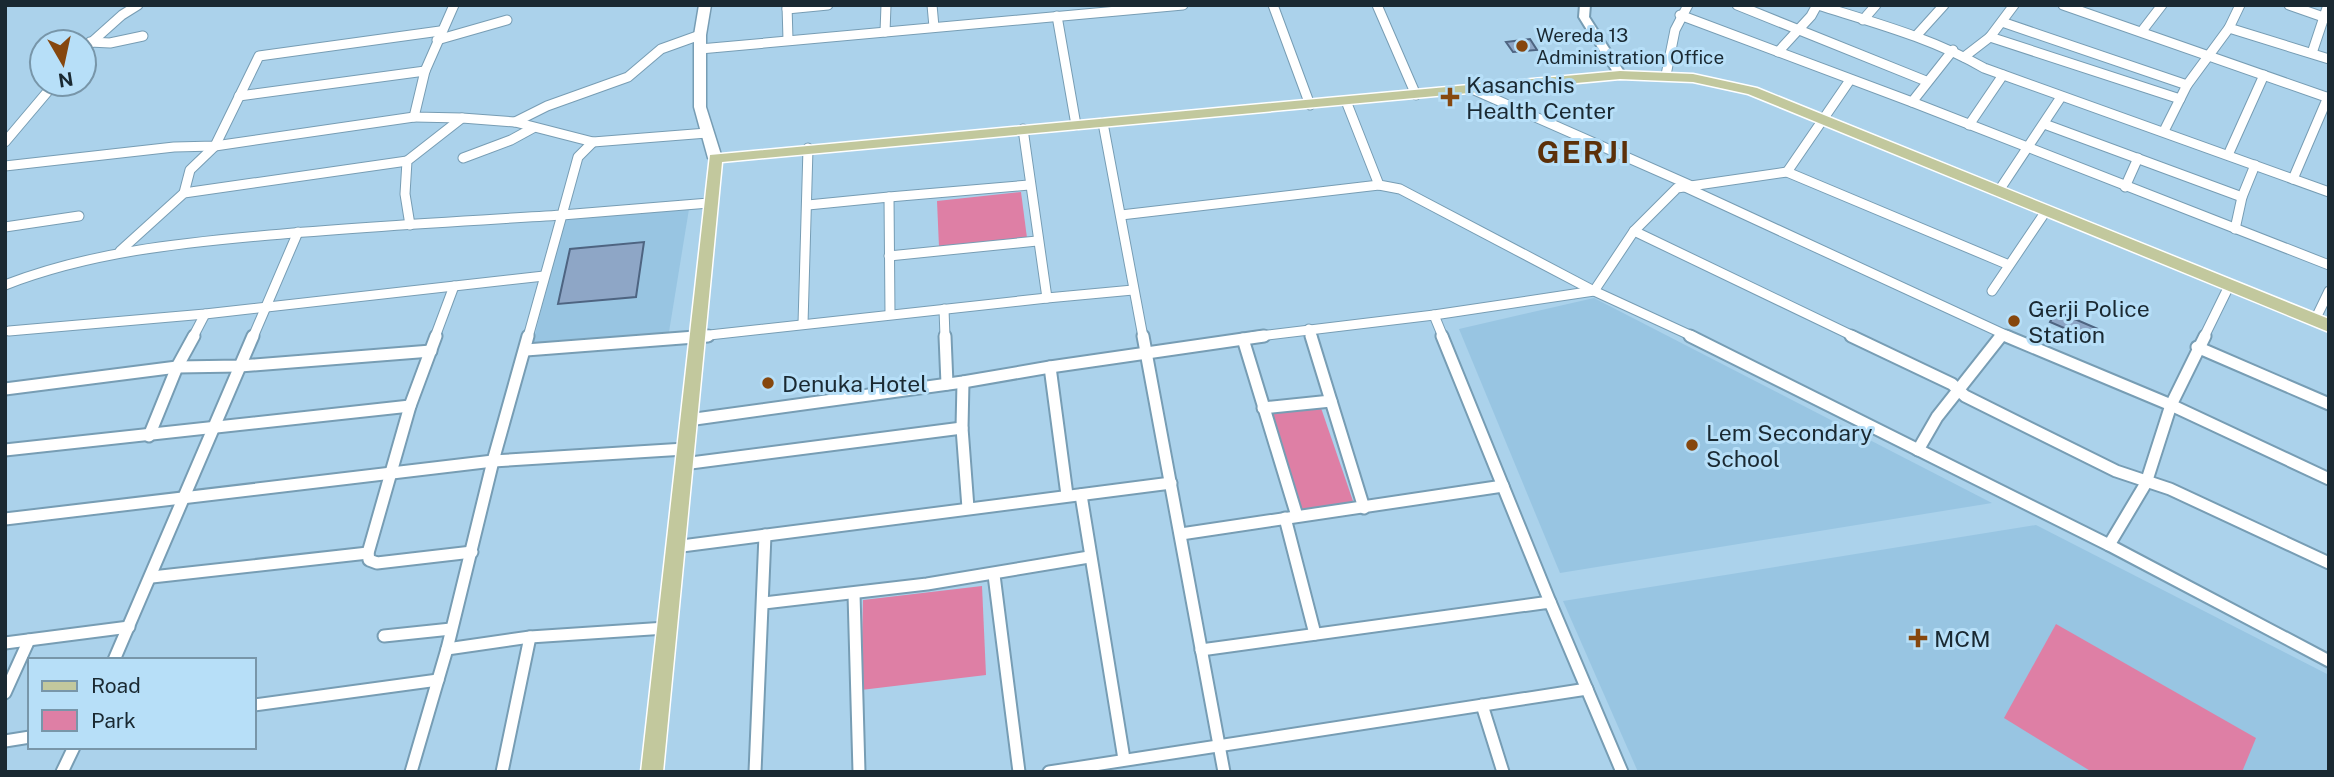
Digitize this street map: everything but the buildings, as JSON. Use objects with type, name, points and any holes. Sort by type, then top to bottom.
[{"type":"main road","points":[[652,772],[715,158],[700,107],[700,42],[704,5]]},
{"type":"main road","points":[[715,158],[1620,75],[1666,75],[1715,81],[1743,89],[2322,323]]},
{"type":"street","points":[[98,36],[138,5]]},
{"type":"street","points":[[414,117],[425,71],[454,5]]},
{"type":"street","points":[[788,40],[787,7],[828,5]]},
{"type":"street","points":[[886,5],[886,32]]},
{"type":"street","points":[[932,5],[934,27]]},
{"type":"street","points":[[1030,5],[1033,19]]},
{"type":"street","points":[[515,122],[556,102],[621,80],[661,49],[700,42],[788,40],[1033,19],[1083,10],[1183,5]]},
{"type":"street","points":[[1273,5],[1310,105]]},
{"type":"street","points":[[1377,5],[1416,95]]},
{"type":"street","points":[[1585,5],[1584,17],[1620,75]]},
{"type":"street","points":[[1666,75],[1671,37],[1680,15],[1688,5]]},
{"type":"street","points":[[1737,5],[1926,81]]},
{"type":"street","points":[[1778,52],[1817,9],[1817,5],[1916,36],[1953,50],[2003,75],[2061,97],[2164,131],[2329,192]]},
{"type":"street","points":[[1863,20],[1876,5]]},
{"type":"street","points":[[1916,36],[1944,5]]},
{"type":"street","points":[[1964,57],[1990,37],[2014,5]]},
{"type":"street","points":[[2063,5],[2328,98],[2293,179]]},
{"type":"street","points":[[2141,31],[2162,5]]},
{"type":"street","points":[[2164,131],[2187,85],[2229,28],[2240,5]]},
{"type":"street","points":[[2289,5],[2326,18]]},
{"type":"street","points":[[2312,53],[2326,18],[2328,5]]},
{"type":"street","points":[[1680,15],[1912,102],[2329,265]]},
{"type":"street","points":[[1057,16],[1076,125]]},
{"type":"street","points":[[118,253],[184,192],[190,170],[215,146],[258,56],[439,35],[507,20]]},
{"type":"street","points":[[2002,22],[2187,85]]},
{"type":"street","points":[[2229,28],[2329,59]]},
{"type":"street","points":[[98,44],[143,36]]},
{"type":"street","points":[[1990,37],[2180,99]]},
{"type":"street","points":[[1912,102],[1953,50]]},
{"type":"street","points":[[239,96],[425,71]]},
{"type":"street","points":[[1969,125],[2003,75]]},
{"type":"street","points":[[2228,155],[2264,75]]},
{"type":"street","points":[[1787,172],[1850,80]]},
{"type":"street","points":[[1474,90],[1688,186],[2001,334],[2171,405],[2329,478]]},
{"type":"street","points":[[1998,192],[2027,148],[2047,125],[2061,97]]},
{"type":"street","points":[[5,142],[42,98]]},
{"type":"street","points":[[1346,101],[1379,185]]},
{"type":"street","points":[[5,166],[135,151],[215,146],[414,117],[515,122],[593,142],[707,133]]},
{"type":"street","points":[[184,192],[407,161],[462,118]]},
{"type":"street","points":[[1103,123],[1133,290],[1148,352],[1224,772]]},
{"type":"street","points":[[2047,125],[2242,197]]},
{"type":"street","points":[[463,158],[511,140],[533,128]]},
{"type":"street","points":[[1023,129],[1047,298]]},
{"type":"street","points":[[411,772],[447,649],[493,461],[578,157],[593,142]]},
{"type":"street","points":[[803,324],[808,148]]},
{"type":"street","points":[[2125,187],[2138,158]]},
{"type":"street","points":[[407,161],[405,194],[411,225]]},
{"type":"street","points":[[2235,229],[2242,197],[2255,165]]},
{"type":"street","points":[[688,420],[963,382],[1309,329],[1434,315],[1594,291],[1634,231],[1670,194],[1688,186],[1787,172],[2009,265]]},
{"type":"street","points":[[808,205],[1029,184]]},
{"type":"street","points":[[1121,215],[1379,185],[1400,189],[1594,291],[1649,315],[2109,545],[2329,661]]},
{"type":"street","points":[[889,197],[890,314]]},
{"type":"street","points":[[5,285],[63,265],[149,247],[298,232],[709,203]]},
{"type":"street","points":[[1993,291],[2046,211]]},
{"type":"street","points":[[5,227],[79,216]]},
{"type":"street","points":[[1634,231],[1952,384],[1965,396],[2005,418],[2146,483],[2170,489],[2329,563]]},
{"type":"street","points":[[115,658],[298,232]]},
{"type":"street","points":[[889,257],[1037,241]]},
{"type":"street","points":[[9,331],[205,313],[544,276]]},
{"type":"street","points":[[454,286],[410,406],[368,553],[369,561],[377,563],[472,552]]},
{"type":"street","points":[[2109,545],[2146,483],[2171,405],[2229,286]]},
{"type":"street","points":[[526,350],[695,337],[1133,290]]},
{"type":"street","points":[[2322,323],[2329,291]]},
{"type":"street","points":[[944,309],[947,384]]},
{"type":"street","points":[[149,436],[177,367],[205,313]]},
{"type":"street","points":[[1434,315],[1622,772]]},
{"type":"street","points":[[1309,329],[1364,508]]},
{"type":"street","points":[[1918,450],[1937,417],[2001,334]]},
{"type":"street","points":[[1243,339],[1291,517],[1315,635]]},
{"type":"street","points":[[2197,347],[2329,404]]},
{"type":"street","points":[[5,388],[177,367],[240,366],[431,351]]},
{"type":"street","points":[[1050,367],[1067,495]]},
{"type":"street","points":[[963,382],[962,428],[968,508]]},
{"type":"street","points":[[1263,408],[1331,401]]},
{"type":"street","points":[[5,450],[410,406]]},
{"type":"street","points":[[5,519],[373,478],[392,472],[493,461],[684,456],[962,428]]},
{"type":"street","points":[[674,547],[1171,483]]},
{"type":"street","points":[[1181,534],[1503,486]]},
{"type":"street","points":[[1081,495],[1089,558],[1124,759]]},
{"type":"street","points":[[755,772],[765,535]]},
{"type":"street","points":[[152,577],[368,553]]},
{"type":"street","points":[[764,603],[994,575],[1089,558]]},
{"type":"street","points":[[994,575],[1019,772]]},
{"type":"street","points":[[854,594],[859,772]]},
{"type":"street","points":[[1201,650],[1550,602]]},
{"type":"street","points":[[5,643],[129,627]]},
{"type":"street","points":[[447,649],[530,637],[666,628]]},
{"type":"street","points":[[384,636],[451,629]]},
{"type":"street","points":[[502,772],[530,637]]},
{"type":"street","points":[[5,692],[29,640]]},
{"type":"street","points":[[256,705],[438,680]]},
{"type":"street","points":[[1049,772],[1587,689]]},
{"type":"street","points":[[1482,705],[1503,772]]},
{"type":"street","points":[[5,741],[28,737]]},
{"type":"street","points":[[62,772],[73,749]]},
{"type":"shaded area","points":[[689,209],[669,332],[532,346],[564,220]]},
{"type":"shaded area","points":[[1594,298],[1992,503],[1560,573],[1459,329]]},
{"type":"shaded area","name":"MCM","points":[[2036,525],[2329,675],[2329,772],[1638,772],[1563,601]]},
{"type":"green space","points":[[1021,192],[1027,238],[939,247],[937,201]]},
{"type":"green space","points":[[1320,405],[1354,504],[1296,513],[1266,412]]},
{"type":"green space","points":[[982,586],[986,675],[861,690],[863,600]]},
{"type":"green space","points":[[2056,624],[2256,738],[2242,772],[2092,772],[2004,718]]},
{"type":"place","name":"Wereda 13 Administration Office","points":[[1522,46]]},
{"type":"place","name":"Kasanchis Health Center","points":[[1450,97]]},
{"type":"place","name":"Gerji Police Station","points":[[2014,321]]},
{"type":"place","name":"Denuka Hotel","points":[[768,383]]},
{"type":"place","name":"Lem Secondary School","points":[[1692,445]]},
{"type":"place","name":"MCM","points":[[1918,638]]},
{"type":"district","name":"GERJI","points":[[1584,152]]}]
